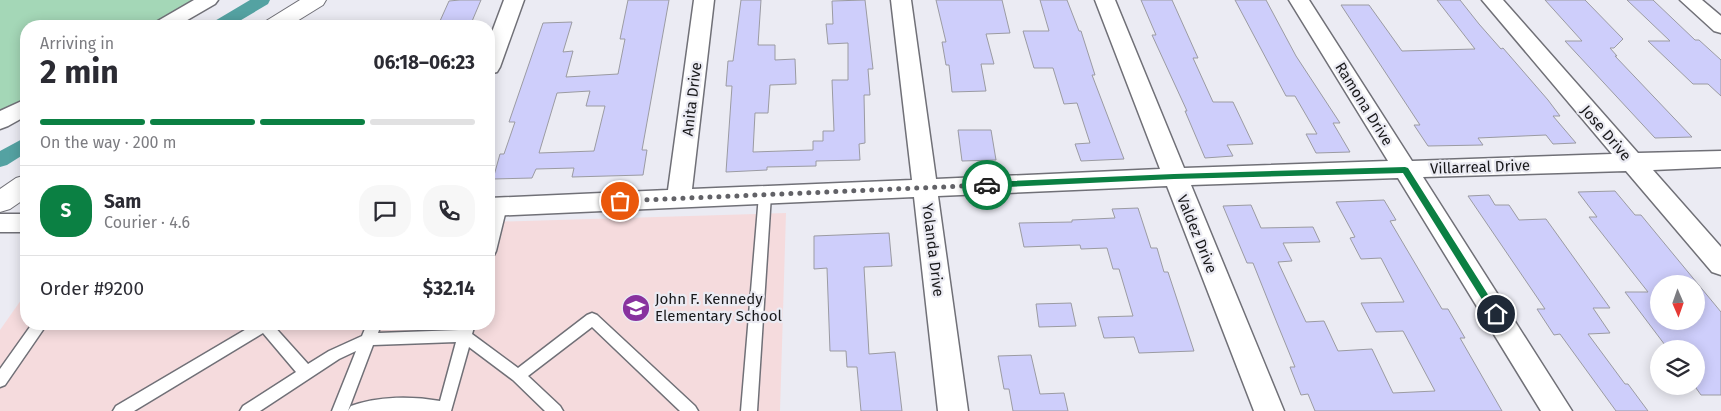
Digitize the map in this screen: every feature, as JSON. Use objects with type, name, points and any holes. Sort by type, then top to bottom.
[{"type":"street","points":[[173,20],[208,0]]},
{"type":"street","points":[[283,20],[315,0]]},
{"type":"street","points":[[495,51],[514,0]]},
{"type":"street","name":"Anita Drive","points":[[679,198],[704,0]]},
{"type":"street","name":"Yolanda Drive","points":[[901,0],[954,411]]},
{"type":"street","name":"Valdez Drive","points":[[1105,0],[1269,411]]},
{"type":"street","name":"Ramona Drive","points":[[1299,0],[1557,411]]},
{"type":"street","name":"Jose Drive","points":[[1492,0],[1721,265]]},
{"type":"street","points":[[1690,0],[1721,28]]},
{"type":"street","points":[[0,121],[20,109]]},
{"type":"street","name":"Villarreal Drive","points":[[495,206],[1174,176],[1721,159]]},
{"type":"street","points":[[0,202],[20,189]]},
{"type":"street","points":[[0,223],[20,223]]},
{"type":"lane","points":[[750,411],[765,194]]},
{"type":"lane","points":[[518,376],[592,319],[690,411]]},
{"type":"lane","points":[[0,381],[36,330]]},
{"type":"lane","points":[[121,411],[256,330]]},
{"type":"lane","points":[[268,330],[306,373]]},
{"type":"lane","points":[[340,411],[372,330]]},
{"type":"lane","points":[[356,411],[396,404],[421,404],[446,409],[467,330]]},
{"type":"lane","points":[[248,411],[334,355],[368,339],[467,330],[554,411]]},
{"type":"shaded area","name":"John F. Kennedy Elementary School","points":[[786,213],[780,411],[0,411],[0,330],[20,302],[20,330],[495,330],[495,222]]},
{"type":"green space","points":[[0,0],[204,0],[170,20],[20,20],[20,111],[0,123]]},
{"type":"building","points":[[481,0],[473,20],[440,20],[449,1]]},
{"type":"building","points":[[628,0],[669,0],[642,150],[647,150],[643,175],[572,177],[574,168],[536,169],[532,178],[495,179],[500,154],[504,154],[515,122],[509,122],[543,23],[572,22],[563,52],[573,51],[566,77],[618,74],[625,39],[620,39]],"holes":[[[590,91],[586,106],[605,106],[594,151],[539,153],[557,93]]]},
{"type":"building","points":[[741,0],[761,0],[758,45],[775,45],[775,60],[795,59],[796,84],[770,85],[768,113],[755,113],[753,152],[813,150],[813,141],[823,141],[823,131],[834,131],[832,80],[848,80],[848,43],[828,44],[826,24],[833,24],[832,1],[865,0],[873,69],[868,69],[870,95],[864,95],[865,143],[859,144],[860,160],[816,161],[816,166],[767,167],[767,170],[726,172],[732,86],[726,86],[728,61],[733,61]]},
{"type":"building","points":[[936,0],[1002,0],[1010,33],[986,34],[994,64],[981,64],[986,91],[952,92],[949,65],[946,65],[942,42],[946,42]]},
{"type":"building","points":[[1040,0],[1067,0],[1079,31],[1081,31],[1095,75],[1092,75],[1124,159],[1081,161],[1075,144],[1090,143],[1077,103],[1064,104],[1053,68],[1034,68],[1023,31],[1049,31]]},
{"type":"building","points":[[1141,0],[1172,0],[1198,58],[1193,58],[1213,102],[1233,102],[1253,144],[1227,145],[1233,156],[1205,158],[1185,111],[1187,111],[1152,35],[1156,35]]},
{"type":"building","points":[[1235,0],[1266,0],[1296,56],[1340,123],[1333,123],[1350,152],[1316,153],[1306,134],[1317,134],[1295,96],[1286,96]]},
{"type":"building","points":[[1437,0],[1460,0],[1501,49],[1503,48],[1548,100],[1560,116],[1553,116],[1576,143],[1553,144],[1546,135],[1478,138],[1483,145],[1428,146],[1414,125],[1420,125],[1341,5],[1369,5],[1402,51],[1475,49]]},
{"type":"building","points":[[1545,0],[1585,0],[1623,39],[1614,48],[1610,48],[1617,56],[1615,56],[1692,137],[1655,138],[1565,41],[1582,41]]},
{"type":"building","points":[[1627,0],[1653,0],[1695,40],[1699,40],[1721,60],[1721,96],[1708,84],[1693,84],[1648,41],[1670,41]]},
{"type":"building","points":[[958,130],[991,130],[996,160],[962,161]]},
{"type":"building","points":[[1615,191],[1635,215],[1641,215],[1690,275],[1650,275],[1650,325],[1625,292],[1648,292],[1589,217],[1597,217],[1578,192]]},
{"type":"building","points":[[1489,195],[1495,205],[1509,205],[1519,220],[1546,219],[1610,308],[1593,308],[1610,333],[1588,334],[1625,384],[1628,384],[1648,411],[1616,411],[1560,334],[1554,335],[1537,309],[1545,309],[1468,196]]},
{"type":"building","points":[[1384,200],[1396,220],[1390,221],[1442,309],[1448,309],[1465,338],[1460,338],[1502,411],[1315,411],[1308,394],[1301,395],[1290,367],[1295,367],[1253,263],[1247,263],[1223,206],[1251,205],[1261,228],[1313,227],[1320,242],[1283,243],[1292,261],[1278,262],[1306,322],[1324,321],[1338,351],[1372,349],[1393,393],[1435,391],[1403,331],[1376,332],[1361,303],[1404,302],[1381,258],[1361,259],[1350,238],[1355,237],[1336,202]]},
{"type":"building","points":[[1138,208],[1151,248],[1157,248],[1164,272],[1168,272],[1194,351],[1139,353],[1134,337],[1104,338],[1098,317],[1133,316],[1119,269],[1113,269],[1107,248],[1081,249],[1080,245],[1024,247],[1019,223],[1072,222],[1072,220],[1115,218],[1112,209]]},
{"type":"building","points":[[889,233],[892,266],[864,267],[869,354],[895,352],[902,411],[861,411],[857,367],[847,367],[846,351],[830,351],[827,268],[814,269],[814,236]]},
{"type":"building","points":[[1705,293],[1721,312],[1721,395],[1705,395],[1705,340],[1661,340],[1654,330],[1705,330]]},
{"type":"building","points":[[1071,303],[1076,326],[1039,327],[1036,304]]},
{"type":"building","points":[[1031,355],[1040,394],[1064,393],[1068,411],[1013,411],[1009,389],[1004,389],[998,356]]},
{"type":"waterway","points":[[229,20],[262,0]]},
{"type":"waterway","points":[[0,160],[20,148]]},
{"type":"way so far","points":[[620,201],[987,185]]},
{"type":"place","name":"John F. Kennedy Elementary School","points":[[636,308]]},
{"type":"route","points":[[987,185],[1174,176],[1405,170],[1496,314]]}]
